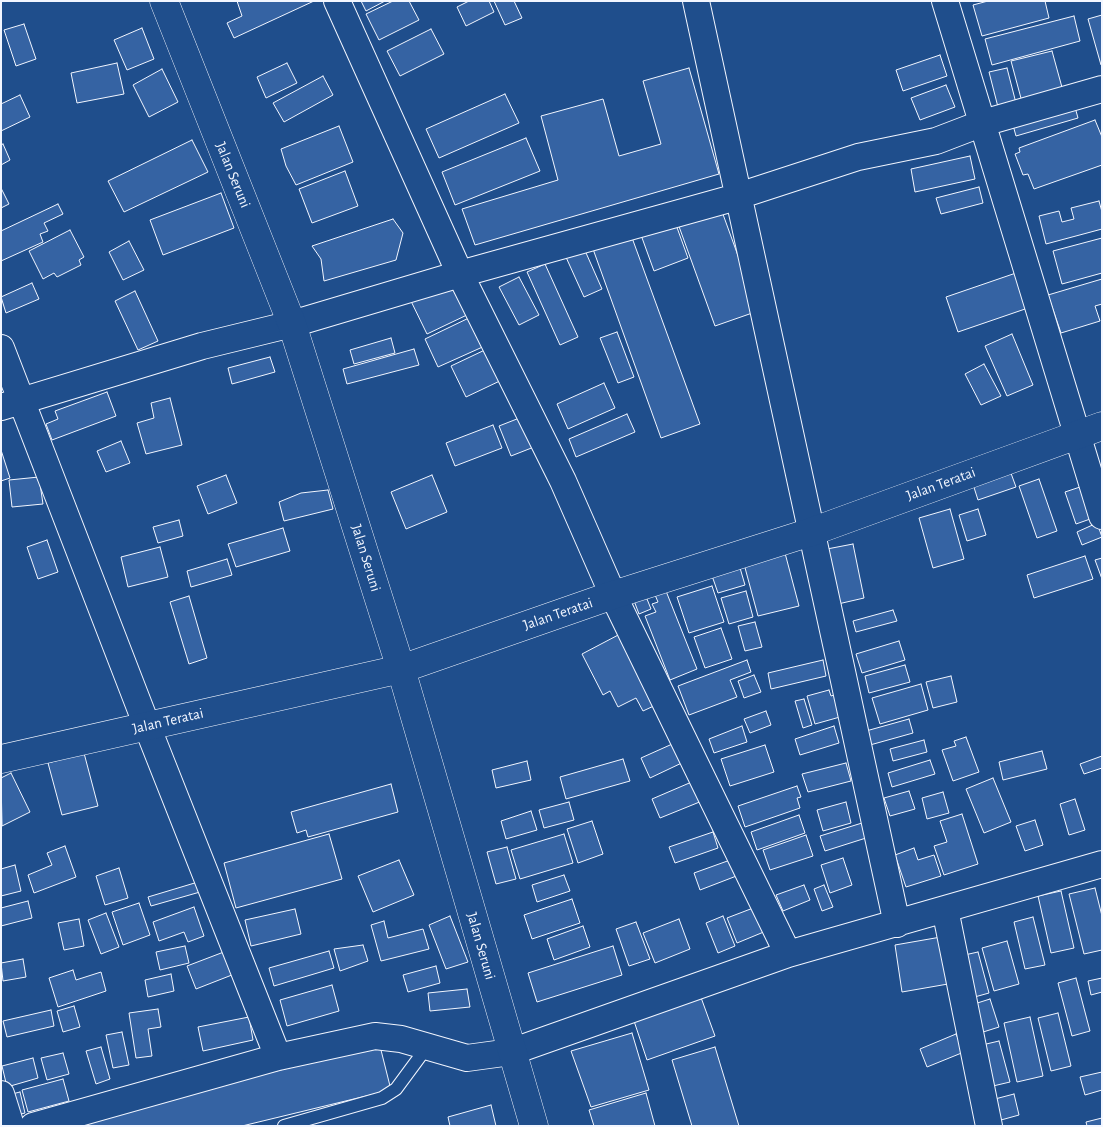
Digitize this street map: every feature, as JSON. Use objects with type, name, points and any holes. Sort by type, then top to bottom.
[{"type":"main road","name":"Jalan Seruni","points":[[164,1],[292,324],[401,669],[534,1126]]},
{"type":"main road","name":"Jalan Teratai","points":[[1,759],[401,669],[613,595],[811,532],[1089,431]]},
{"type":"street","points":[[337,1],[460,274],[563,481],[613,595],[788,954]]},
{"type":"street","points":[[696,1],[740,196],[897,924]]},
{"type":"street","points":[[945,1],[983,123],[1089,431],[1102,516]]},
{"type":"street","points":[[12,405],[202,346],[292,324],[460,274],[740,196],[858,157],[936,141],[983,123],[1102,89]]},
{"type":"street","points":[[1,348],[12,405],[147,726],[278,1057]]},
{"type":"street","points":[[33,1126],[278,1057],[375,1036],[401,1039],[467,1058],[511,1052],[788,954],[1102,864]]},
{"type":"street","points":[[946,909],[989,1126]]},
{"type":"street","points":[[1,1094],[11,1126]]},
{"type":"lane","points":[[284,1126],[382,1098],[396,1089],[426,1047]]},
{"type":"building","points":[[237,1],[314,1],[234,38],[227,23],[242,16]]},
{"type":"building","points":[[361,1],[385,1],[366,11]]},
{"type":"building","points":[[393,1],[409,1],[419,20],[379,40],[366,14]]},
{"type":"building","points":[[469,1],[489,1],[494,12],[466,26],[457,7]]},
{"type":"building","points":[[494,1],[514,1],[522,18],[505,25]]},
{"type":"building","points":[[988,1],[1045,1],[1049,18],[982,36],[973,5]]},
{"type":"building","points":[[1102,15],[1102,64],[1101,65],[1088,19]]},
{"type":"building","points":[[1074,16],[1080,41],[992,65],[985,39]]},
{"type":"building","points":[[24,24],[36,59],[16,66],[4,30]]},
{"type":"building","points":[[142,28],[154,59],[127,70],[114,40]]},
{"type":"building","points":[[431,29],[444,54],[400,76],[387,51]]},
{"type":"building","points":[[1052,51],[1063,91],[1022,102],[1011,61]]},
{"type":"building","points":[[940,55],[947,76],[903,91],[896,70]]},
{"type":"building","points":[[117,63],[124,94],[77,103],[71,73]]},
{"type":"building","points":[[287,63],[297,83],[266,98],[257,77]]},
{"type":"building","points":[[689,68],[719,174],[475,245],[462,209],[558,180],[541,116],[603,99],[619,156],[661,144],[643,81]]},
{"type":"building","points":[[1007,68],[1017,107],[999,111],[989,72]]},
{"type":"building","points":[[162,69],[178,102],[149,117],[133,85]]},
{"type":"building","points":[[323,76],[333,95],[284,122],[273,103]]},
{"type":"building","points":[[946,85],[955,107],[920,120],[911,98]]},
{"type":"building","points":[[505,94],[519,123],[439,158],[426,129]]},
{"type":"building","points":[[20,95],[30,117],[1,131],[1,104]]},
{"type":"building","points":[[1073,100],[1078,118],[1016,136],[1011,118]]},
{"type":"building","points":[[1095,120],[1102,137],[1102,165],[1034,189],[1028,174],[1023,175],[1015,154],[1020,152],[1019,148]]},
{"type":"building","points":[[339,126],[353,162],[296,185],[286,166],[281,149]]},
{"type":"building","points":[[526,138],[540,171],[455,205],[442,172]]},
{"type":"building","points":[[192,140],[208,172],[124,212],[108,181]]},
{"type":"building","points":[[3,144],[10,160],[1,165],[1,145]]},
{"type":"building","points":[[970,156],[975,179],[915,192],[911,169]]},
{"type":"building","points":[[345,171],[358,206],[312,223],[299,189]]},
{"type":"building","points":[[979,187],[983,203],[941,214],[936,198]]},
{"type":"building","points":[[1,188],[9,204],[1,208]]},
{"type":"building","points":[[221,193],[234,228],[163,255],[150,220]]},
{"type":"building","points":[[1099,201],[1102,212],[1102,229],[1046,244],[1039,216],[1059,211],[1062,222],[1074,219],[1071,208]]},
{"type":"building","points":[[58,204],[63,214],[44,223],[48,231],[40,234],[43,242],[1,261],[1,231]]},
{"type":"building","points":[[720,206],[758,311],[715,326],[677,221]]},
{"type":"building","points":[[393,219],[403,233],[396,260],[324,281],[321,259],[312,246]]},
{"type":"building","points":[[675,222],[688,258],[654,271],[641,235]]},
{"type":"building","points":[[70,230],[84,257],[79,260],[81,265],[57,277],[54,273],[43,279],[29,251]]},
{"type":"building","points":[[631,235],[700,424],[661,438],[593,249]]},
{"type":"building","points":[[1102,238],[1102,273],[1062,284],[1053,251]]},
{"type":"building","points":[[129,241],[144,270],[123,280],[109,252]]},
{"type":"building","points":[[583,246],[602,289],[584,297],[565,255]]},
{"type":"building","points":[[545,264],[578,337],[560,345],[527,272]]},
{"type":"building","points":[[1016,273],[1028,308],[958,332],[946,297]]},
{"type":"building","points":[[519,277],[539,315],[519,325],[499,287]]},
{"type":"building","points":[[1102,279],[1102,304],[1095,306],[1100,321],[1061,333],[1048,295]]},
{"type":"building","points":[[32,283],[39,299],[6,313],[1,297]]},
{"type":"building","points":[[454,285],[469,314],[427,334],[408,295]]},
{"type":"building","points":[[135,291],[158,341],[138,350],[115,301]]},
{"type":"building","points":[[473,316],[487,345],[438,367],[425,339]]},
{"type":"building","points":[[617,332],[634,377],[618,383],[600,338]]},
{"type":"building","points":[[1012,334],[1033,385],[1007,396],[985,346]]},
{"type":"building","points":[[391,338],[395,353],[354,364],[350,350]]},
{"type":"building","points":[[489,348],[504,379],[466,397],[451,366]]},
{"type":"building","points":[[414,349],[419,365],[347,384],[343,369]]},
{"type":"building","points":[[270,357],[275,372],[232,384],[228,368]]},
{"type":"building","points":[[984,364],[1001,396],[981,405],[965,374]]},
{"type":"building","points":[[604,383],[615,408],[568,429],[557,404]]},
{"type":"building","points":[[107,392],[116,416],[52,440],[46,424],[58,419],[55,411]]},
{"type":"building","points":[[170,398],[182,445],[146,454],[137,423],[154,418],[151,403]]},
{"type":"building","points":[[627,414],[635,432],[576,457],[569,439]]},
{"type":"building","points":[[522,417],[534,447],[511,456],[499,426]]},
{"type":"building","points":[[493,425],[502,448],[455,466],[446,443]]},
{"type":"building","points":[[121,441],[130,463],[106,472],[97,451]]},
{"type":"building","points":[[1,450],[10,478],[1,481]]},
{"type":"building","points":[[1008,465],[1016,487],[978,500],[971,478]]},
{"type":"building","points":[[226,475],[237,503],[208,514],[197,486]]},
{"type":"building","points":[[432,475],[447,512],[406,529],[391,492]]},
{"type":"building","points":[[39,477],[43,504],[12,507],[9,480]]},
{"type":"building","points":[[1039,479],[1057,531],[1037,538],[1019,486]]},
{"type":"building","points":[[1083,486],[1093,518],[1076,524],[1065,492]]},
{"type":"building","points":[[328,490],[333,509],[284,521],[279,502],[301,493]]},
{"type":"building","points":[[950,509],[964,559],[933,568],[919,518]]},
{"type":"building","points":[[978,509],[986,535],[967,541],[959,515]]},
{"type":"building","points":[[179,520],[183,536],[158,543],[153,527]]},
{"type":"building","points":[[1097,523],[1102,537],[1082,545],[1077,532]]},
{"type":"building","points":[[283,528],[290,551],[236,567],[228,544]]},
{"type":"building","points":[[47,540],[58,572],[38,579],[27,547]]},
{"type":"building","points":[[853,544],[864,598],[838,604],[827,549]]},
{"type":"building","points":[[160,547],[168,577],[128,587],[121,557]]},
{"type":"building","points":[[785,553],[799,606],[758,616],[744,564]]},
{"type":"building","points":[[1085,556],[1093,579],[1034,598],[1027,575]]},
{"type":"building","points":[[1102,558],[1102,579],[1095,560]]},
{"type":"building","points":[[227,559],[232,575],[191,587],[187,571]]},
{"type":"building","points":[[738,561],[745,585],[718,593],[710,570]]},
{"type":"building","points":[[664,586],[697,669],[670,680],[645,616],[656,612],[652,604],[658,602],[653,590]]},
{"type":"building","points":[[712,586],[724,622],[689,633],[677,597]]},
{"type":"building","points":[[746,591],[753,617],[729,624],[721,598]]},
{"type":"building","points":[[645,594],[651,609],[639,614],[633,598]]},
{"type":"building","points":[[189,596],[207,658],[189,664],[170,602]]},
{"type":"building","points":[[893,610],[897,621],[856,632],[853,621]]},
{"type":"building","points":[[755,622],[762,647],[745,651],[738,626]]},
{"type":"building","points":[[721,628],[732,659],[705,668],[694,637]]},
{"type":"building","points":[[622,633],[658,704],[643,711],[636,698],[618,707],[610,691],[603,695],[582,654]]},
{"type":"building","points":[[899,641],[905,660],[862,673],[856,654]]},
{"type":"building","points":[[747,660],[751,672],[730,680],[737,697],[689,715],[678,686]]},
{"type":"building","points":[[823,660],[826,676],[771,689],[768,673]]},
{"type":"building","points":[[905,665],[910,682],[869,693],[865,676]]},
{"type":"building","points":[[754,675],[761,692],[744,698],[738,681]]},
{"type":"building","points":[[951,676],[957,702],[933,708],[926,682]]},
{"type":"building","points":[[921,684],[928,710],[880,724],[872,698]]},
{"type":"building","points":[[829,690],[831,696],[840,693],[847,715],[815,724],[807,696]]},
{"type":"building","points":[[804,699],[812,725],[803,728],[795,701]]},
{"type":"building","points":[[766,711],[771,725],[750,733],[744,719]]},
{"type":"building","points":[[909,719],[913,733],[870,745],[866,731]]},
{"type":"building","points":[[742,726],[747,742],[714,753],[709,739]]},
{"type":"building","points":[[834,726],[839,743],[800,755],[795,739]]},
{"type":"building","points":[[966,737],[979,772],[953,781],[942,750],[956,746],[954,741]]},
{"type":"building","points":[[924,740],[927,752],[893,761],[890,749]]},
{"type":"building","points":[[679,741],[688,760],[650,778],[641,758]]},
{"type":"building","points":[[765,745],[774,772],[730,786],[721,759]]},
{"type":"building","points":[[1042,751],[1047,769],[1003,780],[999,762]]},
{"type":"building","points":[[84,753],[98,806],[62,815],[48,763]]},
{"type":"building","points":[[1102,756],[1102,768],[1084,774],[1080,764]]},
{"type":"building","points":[[623,759],[630,781],[566,799],[560,777]]},
{"type":"building","points":[[930,760],[935,774],[892,787],[888,773]]},
{"type":"building","points":[[527,761],[531,780],[496,788],[492,770]]},
{"type":"building","points":[[846,763],[851,781],[808,792],[802,774]]},
{"type":"building","points":[[11,773],[30,812],[2,826],[1,778]]},
{"type":"building","points":[[993,778],[1011,822],[984,833],[966,789]]},
{"type":"building","points":[[694,781],[702,801],[660,818],[652,799]]},
{"type":"building","points":[[391,784],[398,812],[308,837],[306,830],[297,833],[291,812]]},
{"type":"building","points":[[797,786],[801,797],[797,798],[800,808],[745,827],[738,806]]},
{"type":"building","points":[[909,791],[915,809],[890,816],[884,798]]},
{"type":"building","points":[[943,792],[949,813],[927,819],[922,798]]},
{"type":"building","points":[[1075,799],[1085,830],[1069,835],[1060,804]]},
{"type":"building","points":[[569,802],[574,820],[544,828],[539,810]]},
{"type":"building","points":[[846,802],[851,823],[823,831],[817,810]]},
{"type":"building","points":[[531,811],[537,830],[506,839],[501,821]]},
{"type":"building","points":[[962,814],[978,864],[944,875],[934,846],[947,842],[940,821]]},
{"type":"building","points":[[799,815],[805,833],[757,850],[751,832]]},
{"type":"building","points":[[1035,820],[1043,845],[1025,851],[1016,826]]},
{"type":"building","points":[[592,821],[603,854],[578,863],[567,829]]},
{"type":"building","points":[[862,823],[866,838],[825,851],[820,836]]},
{"type":"building","points":[[713,832],[718,848],[675,863],[669,847]]},
{"type":"building","points":[[329,834],[342,879],[236,908],[224,863]]},
{"type":"building","points":[[564,834],[573,863],[520,879],[511,850]]},
{"type":"building","points":[[806,835],[813,856],[770,870],[763,850]]},
{"type":"building","points":[[65,846],[76,877],[34,893],[28,875],[52,865],[47,853]]},
{"type":"building","points":[[507,847],[516,879],[496,884],[487,852]]},
{"type":"building","points":[[914,848],[918,860],[934,855],[941,876],[906,887],[895,855]]},
{"type":"building","points":[[843,858],[852,885],[830,893],[821,865]]},
{"type":"building","points":[[733,859],[739,875],[700,890],[694,873]]},
{"type":"building","points":[[399,860],[414,895],[373,912],[358,876]]},
{"type":"building","points":[[15,865],[21,891],[1,896],[1,869]]},
{"type":"building","points":[[119,868],[128,898],[105,905],[96,876]]},
{"type":"building","points":[[564,875],[570,891],[537,902],[532,885]]},
{"type":"building","points":[[198,882],[200,892],[151,906],[148,897]]},
{"type":"building","points":[[804,885],[810,900],[783,911],[776,895]]},
{"type":"building","points":[[824,885],[833,907],[822,911],[814,889]]},
{"type":"building","points":[[1095,888],[1102,916],[1102,950],[1084,954],[1069,894]]},
{"type":"building","points":[[1061,891],[1074,948],[1051,953],[1038,896]]},
{"type":"building","points":[[572,899],[580,923],[532,939],[524,915]]},
{"type":"building","points":[[28,901],[32,918],[1,926],[1,908]]},
{"type":"building","points":[[139,903],[150,935],[123,945],[112,912]]},
{"type":"building","points":[[761,905],[771,929],[737,943],[727,918]]},
{"type":"building","points":[[194,907],[204,936],[188,942],[184,932],[159,941],[153,922]]},
{"type":"building","points":[[295,909],[301,934],[251,946],[245,920]]},
{"type":"building","points":[[106,913],[119,947],[101,954],[88,920]]},
{"type":"building","points":[[450,916],[468,962],[446,969],[429,925]]},
{"type":"building","points":[[723,916],[735,946],[718,953],[706,923]]},
{"type":"building","points":[[1033,917],[1045,965],[1025,969],[1014,922]]},
{"type":"building","points":[[79,919],[84,946],[64,950],[58,923]]},
{"type":"building","points":[[679,919],[690,949],[655,963],[643,933]]},
{"type":"building","points":[[384,921],[388,938],[423,929],[429,949],[381,961],[371,925]]},
{"type":"building","points":[[636,922],[650,959],[629,966],[616,929]]},
{"type":"building","points":[[583,926],[590,947],[554,960],[547,939]]},
{"type":"building","points":[[941,937],[948,984],[902,992],[895,945]]},
{"type":"building","points":[[1007,941],[1019,984],[994,991],[982,948]]},
{"type":"building","points":[[363,945],[368,961],[340,971],[334,949]]},
{"type":"building","points":[[185,946],[189,963],[160,970],[156,952]]},
{"type":"building","points":[[613,946],[622,975],[537,1002],[528,973]]},
{"type":"building","points":[[229,950],[237,973],[196,989],[187,966]]},
{"type":"building","points":[[329,951],[334,968],[274,986],[269,968]]},
{"type":"building","points":[[978,952],[989,993],[971,998],[960,956]]},
{"type":"building","points":[[23,959],[26,977],[3,981],[1,963]]},
{"type":"building","points":[[436,966],[440,983],[408,992],[403,975]]},
{"type":"building","points":[[73,970],[76,980],[101,972],[106,991],[58,1007],[49,978]]},
{"type":"building","points":[[171,974],[174,991],[148,997],[145,980]]},
{"type":"building","points":[[1076,978],[1090,1031],[1072,1036],[1058,983]]},
{"type":"building","points":[[1102,978],[1102,992],[1091,995],[1088,981]]},
{"type":"building","points":[[332,985],[339,1011],[287,1026],[280,1000]]},
{"type":"building","points":[[467,989],[470,1007],[430,1011],[428,993]]},
{"type":"building","points":[[699,992],[715,1036],[647,1060],[632,1015]]},
{"type":"building","points":[[990,999],[999,1027],[980,1033],[971,1005]]},
{"type":"building","points":[[74,1006],[80,1027],[63,1032],[57,1011]]},
{"type":"building","points":[[158,1009],[161,1027],[148,1029],[152,1056],[136,1058],[129,1013]]},
{"type":"building","points":[[51,1010],[54,1026],[7,1037],[3,1021]]},
{"type":"building","points":[[1058,1013],[1071,1066],[1051,1071],[1038,1018]]},
{"type":"building","points":[[249,1017],[253,1040],[203,1051],[198,1027]]},
{"type":"building","points":[[1030,1017],[1043,1076],[1017,1082],[1004,1023]]},
{"type":"building","points":[[122,1032],[129,1065],[113,1068],[106,1035]]},
{"type":"building","points":[[632,1033],[649,1090],[591,1107],[571,1051]]},
{"type":"building","points":[[956,1034],[964,1052],[927,1067],[920,1049]]},
{"type":"building","points":[[999,1041],[1010,1082],[993,1086],[982,1045]]},
{"type":"building","points":[[380,1046],[391,1090],[242,1126],[48,1126]]},
{"type":"building","points":[[101,1047],[110,1079],[96,1084],[86,1051]]},
{"type":"building","points":[[715,1047],[739,1126],[692,1126],[672,1060]]},
{"type":"building","points":[[63,1053],[69,1074],[47,1080],[41,1058]]},
{"type":"building","points":[[33,1058],[38,1078],[7,1087],[2,1066]]},
{"type":"building","points":[[1102,1072],[1102,1090],[1085,1095],[1080,1077]]},
{"type":"building","points":[[63,1079],[69,1101],[28,1112],[22,1090]]},
{"type":"building","points":[[20,1092],[25,1113],[13,1116],[8,1095]]},
{"type":"building","points":[[646,1093],[655,1126],[594,1126],[589,1110]]},
{"type":"building","points":[[1014,1094],[1019,1115],[1001,1120],[995,1099]]},
{"type":"building","points":[[491,1105],[496,1126],[450,1126],[448,1117]]},
{"type":"building","points":[[1102,1118],[1102,1126],[1087,1126],[1086,1122]]}]
